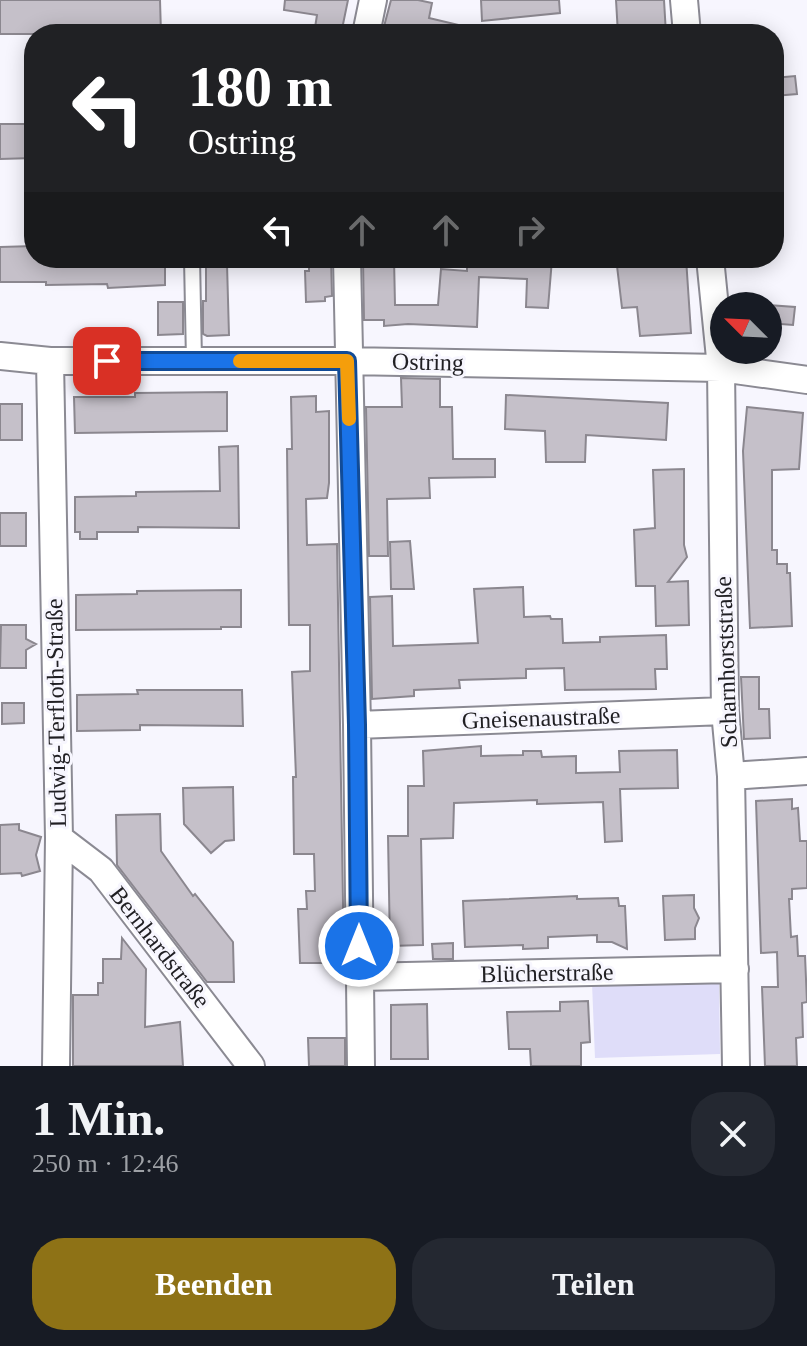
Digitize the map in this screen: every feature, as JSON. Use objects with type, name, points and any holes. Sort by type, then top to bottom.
[{"type":"street","points":[[368,24],[373,0]]},
{"type":"street","points":[[684,0],[686,24]]},
{"type":"street","points":[[347,268],[361,1066]]},
{"type":"street","name":"Scharnhorststraße","points":[[711,268],[721,368],[725,711],[731,776],[736,1066]]},
{"type":"street","name":"Ostring","points":[[0,356],[50,361],[347,361],[721,368],[807,380]]},
{"type":"street","name":"Ludwig-Terfloth-Straße","points":[[50,361],[59,838],[56,1066]]},
{"type":"street","name":"Gneisenaustraße","points":[[357,725],[725,711]]},
{"type":"street","points":[[731,776],[807,771]]},
{"type":"street","name":"Bernhardstraße","points":[[59,838],[101,870],[251,1066]]},
{"type":"street","name":"Blücherstraße","points":[[359,977],[735,969]]},
{"type":"lane","points":[[192,268],[194,361]]},
{"type":"shaded area","points":[[719,979],[720,1054],[595,1058],[592,983]]},
{"type":"building","points":[[0,0],[160,0],[161,24],[24,24],[24,34],[0,34]]},
{"type":"building","points":[[285,0],[348,0],[343,24],[316,24],[317,15],[284,10]]},
{"type":"building","points":[[391,0],[418,0],[432,3],[429,18],[454,24],[385,24]]},
{"type":"building","points":[[481,0],[559,0],[560,13],[482,21]]},
{"type":"building","points":[[616,0],[664,0],[665,24],[617,24]]},
{"type":"building","points":[[795,76],[797,94],[784,95],[784,77]]},
{"type":"building","points":[[0,124],[24,124],[24,158],[0,159]]},
{"type":"building","points":[[24,246],[24,268],[165,268],[165,285],[108,288],[107,284],[0,282],[0,247]]},
{"type":"building","points":[[206,268],[227,268],[229,335],[203,334],[203,301],[206,301]]},
{"type":"building","points":[[309,268],[331,268],[332,296],[325,297],[325,301],[306,302],[305,271]]},
{"type":"building","points":[[363,268],[394,268],[395,305],[438,305],[441,269],[551,268],[548,308],[526,307],[527,279],[479,277],[477,327],[384,326],[384,320],[364,320]]},
{"type":"building","points":[[617,268],[687,268],[691,333],[640,336],[637,307],[622,308]]},
{"type":"building","points":[[158,302],[183,302],[183,334],[158,335]]},
{"type":"building","points":[[782,306],[795,307],[793,325],[782,324]]},
{"type":"building","points":[[401,378],[440,379],[440,407],[452,407],[453,459],[495,459],[495,477],[429,478],[430,498],[387,499],[388,556],[369,556],[366,407],[402,407]]},
{"type":"building","points":[[227,392],[227,431],[75,433],[74,397]]},
{"type":"building","points":[[506,395],[668,403],[666,440],[586,435],[585,462],[546,462],[545,431],[505,429]]},
{"type":"building","points":[[316,396],[316,412],[329,411],[329,483],[327,498],[306,499],[307,545],[337,544],[344,963],[300,963],[298,909],[307,909],[306,891],[315,891],[314,854],[294,854],[293,777],[296,777],[292,672],[310,671],[310,625],[289,625],[287,449],[292,449],[291,397]]},
{"type":"building","points":[[0,404],[22,404],[22,440],[0,440]]},
{"type":"building","points":[[747,407],[803,413],[799,469],[772,470],[772,550],[777,550],[777,564],[787,564],[787,573],[790,573],[792,626],[750,628],[743,451]]},
{"type":"building","points":[[238,446],[239,528],[138,527],[138,532],[97,532],[97,539],[80,539],[80,532],[75,532],[75,497],[136,496],[136,492],[220,491],[219,447]]},
{"type":"building","points":[[684,469],[684,545],[687,557],[668,582],[688,581],[689,625],[656,626],[655,586],[636,586],[634,530],[655,528],[653,470]]},
{"type":"building","points":[[0,513],[26,513],[26,546],[0,546]]},
{"type":"building","points":[[410,541],[414,589],[391,589],[390,542]]},
{"type":"building","points":[[523,587],[524,617],[562,619],[563,643],[600,642],[600,637],[666,635],[667,669],[655,669],[656,689],[565,690],[564,668],[526,669],[526,678],[459,680],[460,688],[414,690],[414,696],[372,699],[370,597],[392,596],[393,646],[478,643],[474,589]]},
{"type":"building","points":[[241,590],[241,627],[76,630],[76,595]]},
{"type":"building","points":[[1,625],[26,625],[26,639],[36,644],[26,650],[26,668],[0,668]]},
{"type":"building","points":[[741,677],[759,677],[759,709],[769,709],[770,738],[744,739]]},
{"type":"building","points":[[137,690],[242,690],[243,726],[140,725],[140,730],[77,731],[77,695],[138,694]]},
{"type":"building","points":[[2,703],[24,703],[24,723],[2,724]]},
{"type":"building","points":[[481,746],[481,756],[523,755],[523,751],[541,751],[542,757],[576,756],[576,773],[620,772],[619,751],[677,750],[678,788],[620,789],[622,841],[605,842],[603,802],[537,804],[537,800],[454,803],[453,838],[421,839],[423,945],[390,946],[388,836],[408,836],[408,786],[424,786],[423,751]]},
{"type":"building","points":[[233,787],[234,840],[225,841],[211,853],[184,824],[183,788]]},
{"type":"building","points":[[792,799],[792,809],[798,808],[800,841],[807,841],[807,888],[792,889],[792,899],[789,899],[791,937],[797,936],[798,956],[805,956],[807,1002],[802,1003],[803,1037],[796,1038],[797,1066],[765,1066],[762,987],[778,987],[777,952],[761,953],[756,801]]},
{"type":"building","points":[[160,814],[161,851],[193,896],[195,894],[233,942],[234,982],[207,982],[117,865],[116,815]]},
{"type":"building","points":[[19,824],[19,830],[41,837],[36,855],[40,871],[22,876],[21,873],[0,874],[0,825]]},
{"type":"building","points":[[694,895],[694,908],[699,918],[695,939],[665,940],[663,896]]},
{"type":"building","points":[[577,896],[577,899],[618,898],[619,906],[625,906],[627,949],[612,942],[597,942],[597,935],[548,937],[548,948],[523,949],[523,945],[465,947],[463,901]]},
{"type":"building","points":[[122,938],[146,969],[145,1027],[180,1022],[183,1066],[73,1066],[73,995],[98,995],[98,983],[103,983],[103,959],[121,959]]},
{"type":"building","points":[[453,943],[453,959],[433,959],[432,944]]},
{"type":"building","points":[[588,1001],[590,1042],[581,1043],[581,1066],[531,1066],[530,1049],[509,1049],[507,1012],[560,1011],[560,1002]]},
{"type":"building","points":[[427,1004],[428,1059],[391,1059],[391,1005]]},
{"type":"building","points":[[308,1038],[345,1038],[345,1066],[309,1066]]},
{"type":"slow traffic","points":[[240,361],[347,361],[349,419]]},
{"type":"route","points":[[107,361],[347,361],[357,725],[359,946]]}]
